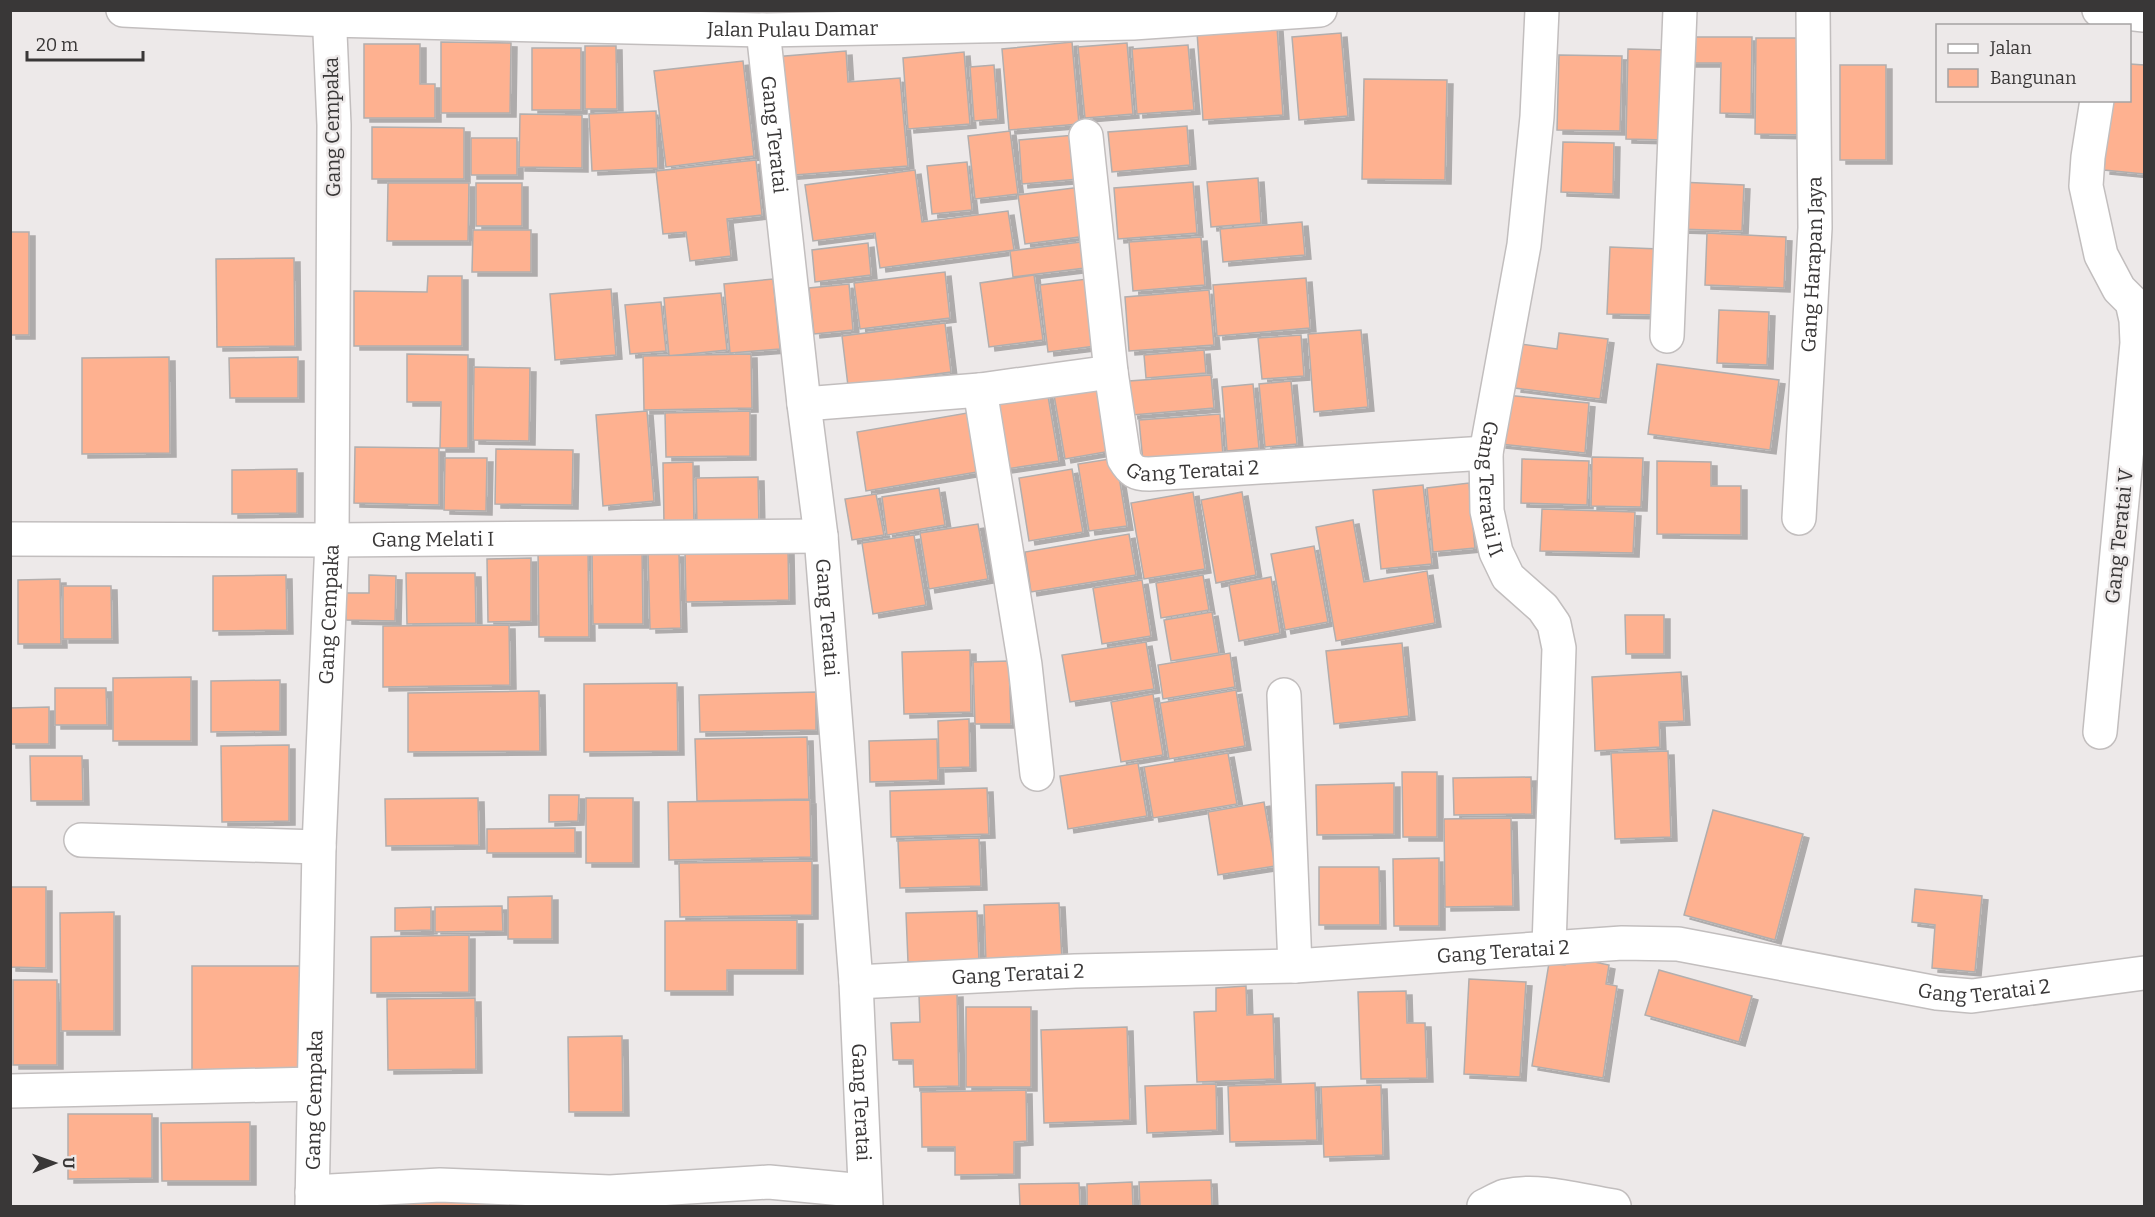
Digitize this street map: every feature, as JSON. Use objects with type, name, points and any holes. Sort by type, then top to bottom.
[{"type":"street","name":"Jalan Pulau Damar","points":[[123,10],[329,15],[717,19],[763,30],[1051,18],[1133,23],[1320,10]]},
{"type":"street","name":"Gang Teratai II","points":[[1542,10],[1537,117],[1524,245],[1486,453],[1487,510],[1497,552],[1508,576],[1543,608],[1554,624],[1559,648],[1549,947]]},
{"type":"street","points":[[1667,336],[1680,10]]},
{"type":"street","name":"Gang Harapan Jaya","points":[[1799,518],[1815,228],[1813,10]]},
{"type":"street","points":[[2099,10],[2145,15]]},
{"type":"street","name":"Gang Cempaka","points":[[312,1199],[319,848],[332,540],[334,125],[329,15]]},
{"type":"street","name":"Gang Teratai","points":[[763,30],[820,536],[856,982],[865,1199]]},
{"type":"street","name":"Gang Teratai V","points":[[2097,102],[2086,186],[2101,255],[2119,290],[2132,302],[2137,343],[2100,732]]},
{"type":"street","name":"Gang Teratai 2","points":[[1086,136],[1111,372],[1124,459],[1130,469],[1137,474],[1486,453]]},
{"type":"street","points":[[804,404],[980,390],[1111,372]]},
{"type":"street","points":[[980,390],[1025,665],[1037,774]]},
{"type":"street","name":"Gang Melati I","points":[[10,539],[332,540],[820,536]]},
{"type":"street","points":[[1284,695],[1295,966]]},
{"type":"street","points":[[81,840],[319,848]]},
{"type":"street","name":"Gang Teratai 2","points":[[856,982],[1075,971],[1295,966],[1622,943],[1678,944],[1937,993],[1972,996],[2145,974]]},
{"type":"street","points":[[10,1092],[314,1084]]},
{"type":"street","points":[[312,1199],[440,1185],[610,1192],[769,1182],[865,1199]]},
{"type":"street","points":[[1484,1206],[1504,1196],[1527,1195],[1550,1196],[1614,1206]]},
{"type":"building","points":[[1277,27],[1283,115],[1203,120],[1197,32]]},
{"type":"building","points":[[1341,33],[1348,116],[1299,120],[1292,37]]},
{"type":"building","points":[[1687,37],[1752,37],[1751,114],[1720,113],[1721,63],[1686,63]]},
{"type":"building","points":[[1756,38],[1804,38],[1803,135],[1755,134]]},
{"type":"building","points":[[441,42],[511,43],[510,113],[441,113]]},
{"type":"building","points":[[1072,42],[1079,124],[1009,130],[1002,49]]},
{"type":"building","points":[[1127,43],[1133,114],[1085,118],[1078,47]]},
{"type":"building","points":[[364,44],[420,44],[420,84],[435,84],[435,118],[364,118]]},
{"type":"building","points":[[1188,45],[1194,110],[1137,114],[1132,49]]},
{"type":"building","points":[[585,46],[616,46],[617,109],[585,109]]},
{"type":"building","points":[[532,48],[581,48],[581,110],[532,110]]},
{"type":"building","points":[[1628,49],[1668,50],[1666,140],[1626,139]]},
{"type":"building","points":[[846,51],[848,82],[900,78],[908,166],[782,176],[773,57]]},
{"type":"building","points":[[964,52],[970,124],[908,129],[903,58]]},
{"type":"building","points":[[1559,55],[1622,56],[1620,131],[1557,130]]},
{"type":"building","points":[[743,61],[754,156],[666,167],[654,71]]},
{"type":"building","points":[[2131,64],[2144,65],[2144,174],[2104,170],[2110,102],[2131,102]]},
{"type":"building","points":[[994,65],[998,119],[974,121],[970,67]]},
{"type":"building","points":[[1840,65],[1886,65],[1886,160],[1840,160]]},
{"type":"building","points":[[1364,79],[1447,80],[1445,180],[1362,179]]},
{"type":"building","points":[[656,111],[658,168],[592,171],[589,114]]},
{"type":"building","points":[[520,114],[582,115],[582,168],[519,167]]},
{"type":"building","points":[[1187,126],[1190,165],[1112,172],[1108,132]]},
{"type":"building","points":[[372,127],[464,128],[464,179],[372,179]]},
{"type":"building","points":[[1010,131],[1018,194],[975,199],[968,136]]},
{"type":"building","points":[[1075,135],[1079,179],[1022,184],[1019,140]]},
{"type":"building","points":[[471,138],[517,138],[517,175],[471,175]]},
{"type":"building","points":[[1563,142],[1614,143],[1613,194],[1561,192]]},
{"type":"building","points":[[756,160],[762,215],[727,219],[731,256],[690,261],[686,232],[663,234],[656,171]]},
{"type":"building","points":[[967,162],[972,210],[932,214],[927,166]]},
{"type":"building","points":[[915,170],[922,222],[1008,211],[1014,250],[880,268],[875,233],[813,241],[805,185]]},
{"type":"building","points":[[1258,178],[1261,223],[1211,227],[1207,182]]},
{"type":"building","points":[[1193,182],[1197,233],[1118,239],[1114,188]]},
{"type":"building","points":[[1679,182],[1744,185],[1742,231],[1677,229]]},
{"type":"building","points":[[388,183],[469,183],[468,241],[387,241]]},
{"type":"building","points":[[476,183],[522,183],[522,226],[476,226]]},
{"type":"building","points":[[1081,187],[1087,236],[1025,244],[1018,195]]},
{"type":"building","points":[[1302,222],[1305,255],[1223,262],[1220,229]]},
{"type":"building","points":[[473,230],[531,230],[531,272],[472,272]]},
{"type":"building","points":[[10,232],[29,232],[29,335],[10,335]]},
{"type":"building","points":[[1707,233],[1786,237],[1784,288],[1705,285]]},
{"type":"building","points":[[1201,237],[1205,285],[1133,291],[1129,242]]},
{"type":"building","points":[[1081,242],[1085,268],[1013,277],[1010,251]]},
{"type":"building","points":[[868,243],[871,275],[815,282],[812,250]]},
{"type":"building","points":[[1610,247],[1659,249],[1657,315],[1607,314]]},
{"type":"building","points":[[294,258],[295,346],[217,347],[216,259]]},
{"type":"building","points":[[945,272],[950,318],[860,329],[854,283]]},
{"type":"building","points":[[1034,275],[1043,340],[989,347],[980,283]]},
{"type":"building","points":[[428,276],[462,276],[462,346],[354,346],[354,291],[427,292]]},
{"type":"building","points":[[1306,278],[1310,328],[1217,336],[1213,285]]},
{"type":"building","points":[[773,279],[780,349],[730,353],[724,284]]},
{"type":"building","points":[[1087,279],[1096,346],[1048,352],[1040,285]]},
{"type":"building","points":[[849,284],[853,330],[814,334],[809,288]]},
{"type":"building","points":[[611,289],[616,355],[555,360],[550,294]]},
{"type":"building","points":[[1209,290],[1214,345],[1129,351],[1125,297]]},
{"type":"building","points":[[721,293],[727,350],[669,356],[664,298]]},
{"type":"building","points":[[661,302],[666,351],[630,354],[625,305]]},
{"type":"building","points":[[1719,310],[1769,312],[1767,365],[1717,363]]},
{"type":"building","points":[[945,323],[951,372],[848,386],[842,336]]},
{"type":"building","points":[[1361,330],[1368,407],[1314,412],[1308,334]]},
{"type":"building","points":[[1559,333],[1608,339],[1600,399],[1515,388],[1521,344],[1557,349]]},
{"type":"building","points":[[1301,335],[1304,376],[1262,379],[1258,338]]},
{"type":"building","points":[[1204,350],[1206,373],[1146,378],[1144,355]]},
{"type":"building","points":[[407,354],[468,355],[468,448],[440,448],[441,402],[407,402]]},
{"type":"building","points":[[751,354],[752,408],[644,410],[643,356]]},
{"type":"building","points":[[169,357],[170,453],[82,454],[82,358]]},
{"type":"building","points":[[298,357],[298,398],[230,398],[229,358]]},
{"type":"building","points":[[1657,364],[1779,380],[1770,450],[1648,434]]},
{"type":"building","points":[[474,367],[530,368],[529,441],[473,440]]},
{"type":"building","points":[[1211,375],[1214,408],[1132,415],[1129,381]]},
{"type":"building","points":[[1291,381],[1297,444],[1265,447],[1259,384]]},
{"type":"building","points":[[1253,384],[1259,448],[1227,451],[1222,387]]},
{"type":"building","points":[[1100,387],[1111,451],[1065,459],[1054,395]]},
{"type":"building","points":[[1047,390],[1059,461],[1006,469],[995,399]]},
{"type":"building","points":[[1505,395],[1589,403],[1585,453],[1500,444]]},
{"type":"building","points":[[647,411],[654,501],[603,506],[596,415]]},
{"type":"building","points":[[750,411],[750,456],[666,457],[665,413]]},
{"type":"building","points":[[967,413],[977,472],[866,491],[857,432]]},
{"type":"building","points":[[1220,414],[1223,456],[1143,462],[1139,420]]},
{"type":"building","points":[[355,447],[439,448],[439,505],[354,503]]},
{"type":"building","points":[[496,449],[573,450],[572,505],[495,504]]},
{"type":"building","points":[[1592,457],[1643,458],[1641,507],[1591,506]]},
{"type":"building","points":[[445,458],[487,458],[486,511],[444,510]]},
{"type":"building","points":[[1116,458],[1127,526],[1089,531],[1078,464]]},
{"type":"building","points":[[1522,459],[1589,461],[1587,505],[1521,503]]},
{"type":"building","points":[[1657,461],[1711,462],[1711,486],[1741,486],[1741,535],[1657,534]]},
{"type":"building","points":[[693,462],[694,524],[664,524],[663,463]]},
{"type":"building","points":[[297,469],[297,513],[232,514],[232,470]]},
{"type":"building","points":[[1072,469],[1083,532],[1029,541],[1019,478]]},
{"type":"building","points":[[758,477],[759,524],[697,526],[696,478]]},
{"type":"building","points":[[1469,483],[1475,548],[1433,552],[1427,488]]},
{"type":"building","points":[[1423,485],[1432,564],[1381,569],[1373,490]]},
{"type":"building","points":[[939,488],[945,525],[887,535],[882,497]]},
{"type":"building","points":[[1193,492],[1205,569],[1144,579],[1131,503]]},
{"type":"building","points":[[1242,492],[1256,575],[1216,583],[1201,500]]},
{"type":"building","points":[[876,494],[884,535],[852,540],[845,499]]},
{"type":"building","points":[[1542,509],[1635,512],[1633,553],[1540,551]]},
{"type":"building","points":[[1353,520],[1364,582],[1427,571],[1435,623],[1336,641],[1316,527]]},
{"type":"building","points":[[978,524],[988,579],[929,589],[920,533]]},
{"type":"building","points":[[1129,534],[1136,575],[1031,592],[1025,552]]},
{"type":"building","points":[[914,535],[926,605],[873,614],[862,543]]},
{"type":"building","points":[[1314,546],[1328,622],[1285,630],[1271,554]]},
{"type":"building","points":[[538,548],[588,548],[589,637],[539,637]]},
{"type":"building","points":[[592,550],[642,550],[643,624],[593,624]]},
{"type":"building","points":[[788,550],[789,600],[686,602],[685,552]]},
{"type":"building","points":[[648,553],[679,553],[681,628],[650,629]]},
{"type":"building","points":[[531,558],[531,621],[488,622],[487,559]]},
{"type":"building","points":[[406,573],[475,573],[476,623],[407,624]]},
{"type":"building","points":[[286,575],[287,630],[213,631],[213,576]]},
{"type":"building","points":[[369,575],[396,576],[395,621],[346,620],[346,593],[369,593]]},
{"type":"building","points":[[1203,575],[1209,610],[1161,618],[1156,583]]},
{"type":"building","points":[[1271,577],[1280,633],[1239,641],[1229,585]]},
{"type":"building","points":[[60,579],[61,644],[18,644],[18,580]]},
{"type":"building","points":[[1142,580],[1151,636],[1102,644],[1093,588]]},
{"type":"building","points":[[63,586],[111,586],[112,639],[63,639]]},
{"type":"building","points":[[1212,612],[1219,653],[1171,661],[1164,620]]},
{"type":"building","points":[[1625,615],[1664,615],[1664,654],[1626,654]]},
{"type":"building","points":[[509,625],[510,685],[383,687],[383,626]]},
{"type":"building","points":[[1146,642],[1154,689],[1070,702],[1062,655]]},
{"type":"building","points":[[1402,643],[1409,716],[1334,724],[1326,651]]},
{"type":"building","points":[[970,650],[971,712],[904,714],[902,652]]},
{"type":"building","points":[[1230,653],[1235,687],[1163,699],[1158,665]]},
{"type":"building","points":[[1009,661],[1011,724],[975,724],[973,662]]},
{"type":"building","points":[[1681,672],[1684,721],[1659,722],[1660,747],[1595,751],[1592,677]]},
{"type":"building","points":[[191,677],[191,741],[113,741],[113,678]]},
{"type":"building","points":[[280,680],[280,731],[211,732],[211,681]]},
{"type":"building","points":[[677,683],[678,751],[584,752],[584,684]]},
{"type":"building","points":[[55,688],[106,688],[107,725],[55,725]]},
{"type":"building","points":[[1236,690],[1245,746],[1169,759],[1160,703]]},
{"type":"building","points":[[539,691],[540,751],[408,752],[408,693]]},
{"type":"building","points":[[816,692],[816,730],[700,732],[699,695]]},
{"type":"building","points":[[1153,694],[1163,755],[1121,762],[1111,702]]},
{"type":"building","points":[[49,707],[49,744],[10,744],[10,708]]},
{"type":"building","points":[[969,719],[970,767],[939,768],[938,721]]},
{"type":"building","points":[[807,737],[809,799],[697,801],[695,739]]},
{"type":"building","points":[[937,739],[938,780],[870,782],[869,741]]},
{"type":"building","points":[[289,745],[289,821],[222,822],[221,746]]},
{"type":"building","points":[[1668,751],[1671,837],[1615,839],[1611,753]]},
{"type":"building","points":[[1228,753],[1237,804],[1153,818],[1144,767]]},
{"type":"building","points":[[30,756],[82,756],[83,801],[31,801]]},
{"type":"building","points":[[1138,763],[1147,816],[1068,829],[1060,776]]},
{"type":"building","points":[[1402,772],[1437,772],[1437,837],[1403,837]]},
{"type":"building","points":[[1531,777],[1532,814],[1454,815],[1453,778]]},
{"type":"building","points":[[1394,783],[1394,834],[1317,835],[1316,785]]},
{"type":"building","points":[[987,788],[989,834],[891,837],[890,791]]},
{"type":"building","points":[[549,795],[579,795],[578,821],[549,822]]},
{"type":"building","points":[[478,798],[479,845],[386,846],[385,799]]},
{"type":"building","points":[[586,798],[633,798],[633,863],[586,863]]},
{"type":"building","points":[[810,800],[811,857],[669,860],[668,802]]},
{"type":"building","points":[[1264,802],[1275,866],[1218,875],[1208,812]]},
{"type":"building","points":[[1713,810],[1803,834],[1775,940],[1684,915]]},
{"type":"building","points":[[1511,818],[1513,906],[1445,907],[1444,819]]},
{"type":"building","points":[[575,828],[575,853],[487,853],[487,829]]},
{"type":"building","points":[[979,838],[981,886],[900,888],[898,841]]},
{"type":"building","points":[[1439,858],[1439,926],[1394,926],[1393,859]]},
{"type":"building","points":[[812,861],[812,915],[680,917],[679,863]]},
{"type":"building","points":[[1319,867],[1379,867],[1380,925],[1319,925]]},
{"type":"building","points":[[10,887],[46,887],[46,968],[10,967]]},
{"type":"building","points":[[1915,889],[1982,896],[1975,972],[1932,968],[1935,925],[1912,922]]},
{"type":"building","points":[[552,896],[552,939],[508,939],[508,897]]},
{"type":"building","points":[[1059,903],[1062,961],[986,963],[984,905]]},
{"type":"building","points":[[502,906],[503,931],[435,932],[435,907]]},
{"type":"building","points":[[431,907],[431,930],[395,931],[395,908]]},
{"type":"building","points":[[977,911],[979,960],[908,962],[906,913]]},
{"type":"building","points":[[114,912],[114,1031],[61,1031],[60,913]]},
{"type":"building","points":[[797,920],[797,970],[727,970],[727,991],[665,991],[665,921]]},
{"type":"building","points":[[469,935],[469,992],[371,993],[371,937]]},
{"type":"building","points":[[1568,949],[1595,953],[1594,962],[1609,965],[1606,984],[1617,986],[1603,1078],[1532,1066],[1549,963],[1565,965]]},
{"type":"building","points":[[192,966],[301,966],[302,1071],[192,1071]]},
{"type":"building","points":[[1659,970],[1752,996],[1739,1042],[1645,1015]]},
{"type":"building","points":[[1469,979],[1526,982],[1520,1077],[1464,1074]]},
{"type":"building","points":[[13,980],[57,980],[57,1065],[13,1065]]},
{"type":"building","points":[[1246,986],[1247,1015],[1273,1014],[1275,1079],[1197,1082],[1194,1012],[1216,1011],[1216,988]]},
{"type":"building","points":[[1406,991],[1407,1023],[1425,1023],[1427,1078],[1361,1079],[1358,992]]},
{"type":"building","points":[[957,993],[959,1086],[914,1087],[913,1060],[893,1060],[891,1023],[920,1022],[919,995]]},
{"type":"building","points":[[475,998],[476,1069],[388,1070],[387,999]]},
{"type":"building","points":[[966,1007],[1031,1007],[1031,1087],[966,1087]]},
{"type":"building","points":[[1127,1027],[1130,1120],[1044,1123],[1041,1030]]},
{"type":"building","points":[[622,1036],[623,1112],[569,1112],[568,1037]]},
{"type":"building","points":[[1315,1083],[1317,1140],[1230,1142],[1228,1086]]},
{"type":"building","points":[[1216,1084],[1217,1130],[1147,1133],[1145,1086]]},
{"type":"building","points":[[1381,1085],[1383,1155],[1324,1157],[1321,1087]]},
{"type":"building","points":[[1026,1090],[1027,1141],[1014,1142],[1014,1174],[955,1175],[955,1147],[922,1147],[921,1092]]},
{"type":"building","points":[[68,1114],[152,1114],[152,1178],[68,1179]]},
{"type":"building","points":[[250,1122],[250,1181],[162,1181],[161,1123]]},
{"type":"building","points":[[1211,1180],[1212,1206],[1140,1206],[1139,1182]]},
{"type":"building","points":[[1132,1182],[1133,1206],[1087,1206],[1087,1184]]},
{"type":"building","points":[[1079,1183],[1080,1206],[1020,1206],[1019,1184]]},
{"type":"building","points":[[503,1188],[503,1206],[380,1206],[381,1196]]}]
